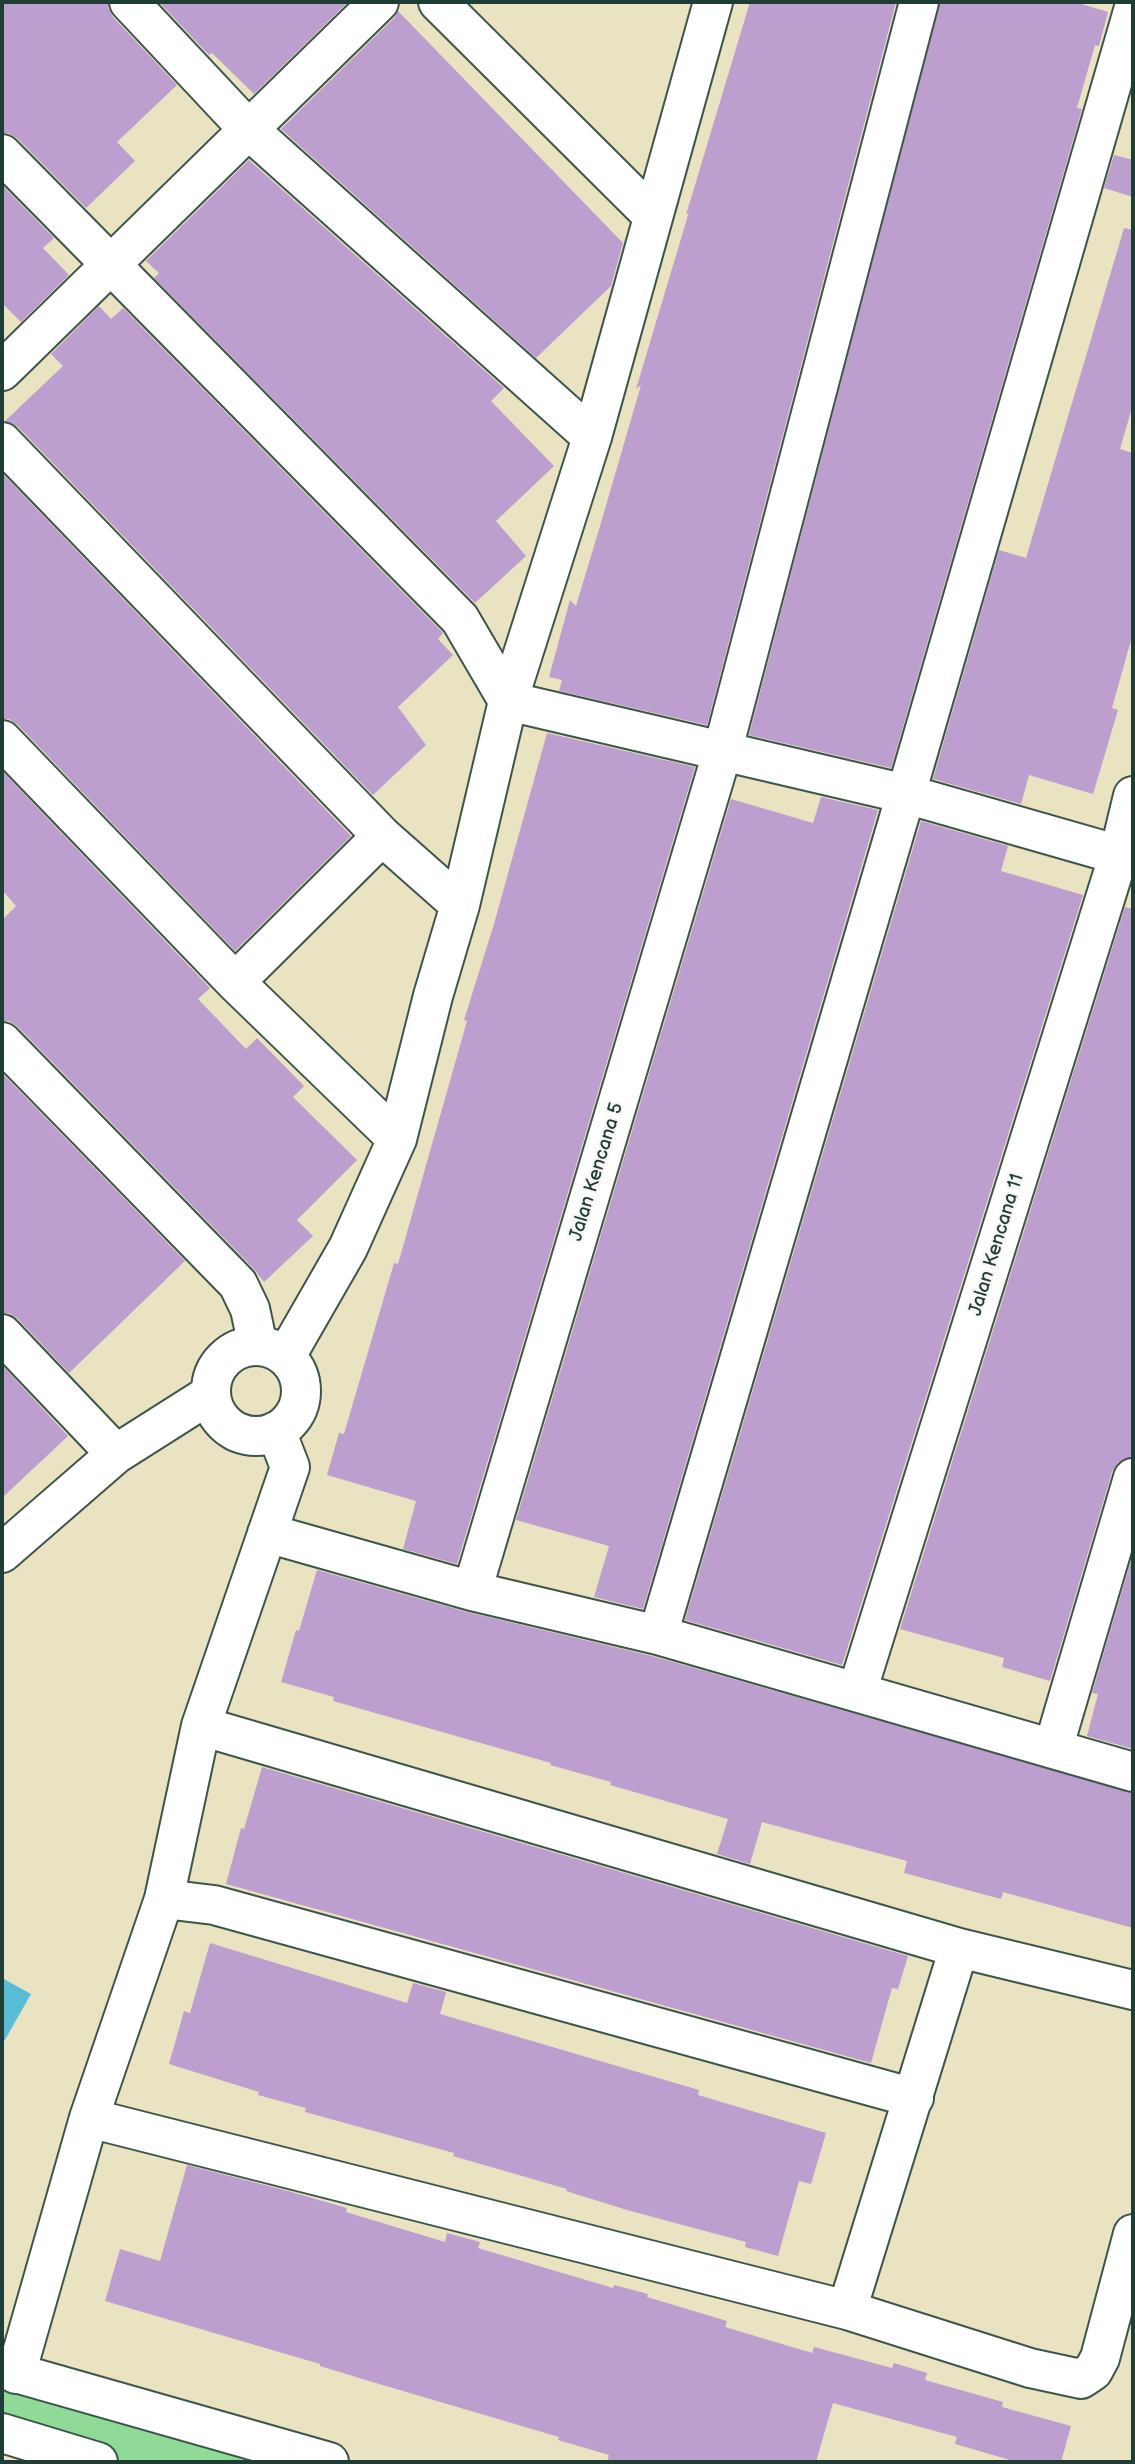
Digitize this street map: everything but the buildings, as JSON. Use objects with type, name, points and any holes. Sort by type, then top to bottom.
[{"type":"street","points":[[129,2],[249,130],[592,437]]},
{"type":"street","points":[[2,371],[379,2]]},
{"type":"street","points":[[438,2],[653,216]]},
{"type":"street","points":[[272,1351],[348,1248],[397,1139],[433,996],[460,905],[509,701],[592,437],[713,2]]},
{"type":"street","name":"Jalan Kencana 5","points":[[472,1591],[722,752],[919,2]]},
{"type":"street","points":[[658,1635],[1133,11]]},
{"type":"street","points":[[2,154],[460,619],[509,701],[906,794],[1126,857]]},
{"type":"street","points":[[2,442],[382,836],[460,905]]},
{"type":"street","points":[[2,740],[235,982],[397,1139]]},
{"type":"street","name":"Jalan Kencana 11","points":[[857,1692],[1126,857],[1133,796]]},
{"type":"street","points":[[235,982],[382,836]]},
{"type":"street","points":[[2,1042],[238,1284],[272,1351],[295,1368],[300,1381],[301,1396],[297,1410],[288,1422],[276,1431],[262,1436],[232,1429],[220,1420],[209,1395],[212,1377],[219,1364],[243,1347],[272,1351]]},
{"type":"street","points":[[2,1334],[116,1454]]},
{"type":"street","points":[[2,1553],[116,1454],[209,1395]]},
{"type":"street","points":[[276,1431],[290,1467],[201,1726],[164,1899],[89,2118],[9,2371],[329,2462]]},
{"type":"street","points":[[1053,1749],[1133,1478]]},
{"type":"street","points":[[267,1533],[472,1591],[658,1635],[1133,1772]]},
{"type":"street","points":[[201,1726],[959,1948],[1133,1990]]},
{"type":"street","points":[[164,1899],[214,1905],[914,2098]]},
{"type":"street","points":[[847,2310],[959,1948]]},
{"type":"street","points":[[89,2118],[847,2310],[1030,2368],[1082,2379],[1093,2371],[1100,2358],[1133,2234]]},
{"type":"street","points":[[2,2433],[98,2462]]},
{"type":"green space","points":[[2,2369],[329,2462],[98,2462],[2,2433]]},
{"type":"water","points":[[2,1978],[31,1994],[2,2045]]}]
